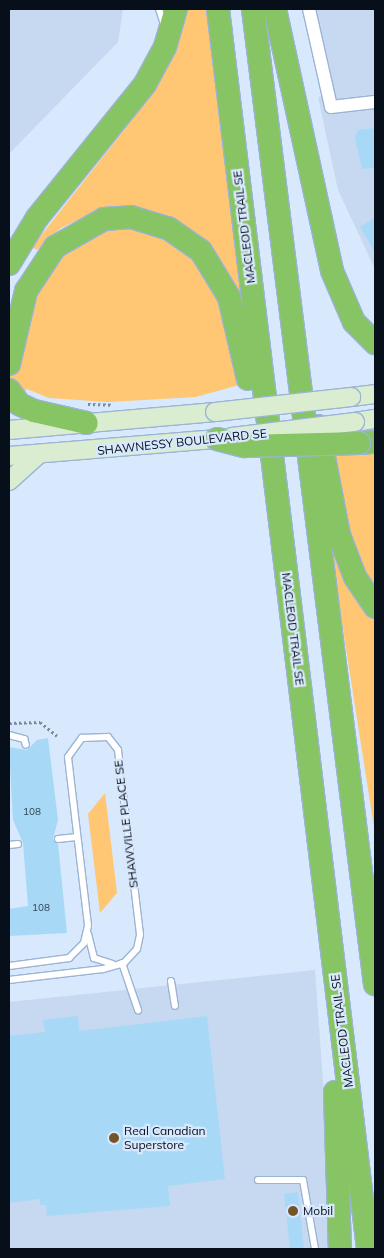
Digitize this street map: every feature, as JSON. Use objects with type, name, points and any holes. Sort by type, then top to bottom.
[{"type":"highway","points":[[9,264],[37,218],[129,107],[168,40],[176,9]]},
{"type":"highway","name":"MACLEOD TRAIL SE","points":[[218,9],[368,1249]]},
{"type":"highway","points":[[253,9],[375,984]]},
{"type":"highway","points":[[275,9],[332,271],[354,322],[375,343]]},
{"type":"highway","points":[[9,364],[26,291],[55,247],[104,219],[131,217],[168,228],[201,251],[229,297],[262,452],[272,464]]},
{"type":"highway","points":[[288,293],[339,535],[355,577],[375,607]]},
{"type":"highway","points":[[9,390],[19,404],[34,411],[85,413]]},
{"type":"highway","points":[[217,439],[244,446],[363,436]]},
{"type":"highway","points":[[338,994],[331,1027],[340,1249]]},
{"type":"main road","points":[[9,430],[85,413],[215,412],[375,394]]},
{"type":"main road","points":[[363,436],[375,419]]},
{"type":"main road","name":"SHAWNESSY BOULEVARD SE","points":[[9,456],[37,456],[217,439]]},
{"type":"main road","points":[[9,480],[37,456]]},
{"type":"street","points":[[309,9],[331,107],[375,102]]},
{"type":"lane","points":[[159,9],[168,40]]},
{"type":"lane","points":[[9,735],[24,739],[26,745]]},
{"type":"lane","name":"SHAWVILLE PLACE SE","points":[[9,966],[69,958],[84,943],[88,925],[68,756],[79,739],[101,735],[118,750],[140,935],[135,954],[124,963]]},
{"type":"lane","points":[[58,839],[78,836]]},
{"type":"lane","points":[[9,845],[18,844]]},
{"type":"lane","points":[[88,925],[94,958],[106,964],[124,963]]},
{"type":"lane","points":[[9,980],[124,963]]},
{"type":"lane","points":[[124,963],[138,1010]]},
{"type":"lane","points":[[171,981],[175,1006]]},
{"type":"lane","points":[[258,1180],[303,1180],[315,1249]]},
{"type":"path","points":[[85,413],[120,405]]},
{"type":"path","points":[[9,723],[40,722],[57,736]]},
{"type":"shaded area","points":[[9,9],[123,9],[118,42],[9,154]]},
{"type":"shaded area","points":[[180,9],[206,9],[243,311],[202,246],[94,212],[61,228],[37,250],[32,247],[128,125],[152,84]]},
{"type":"shaded area","points":[[316,9],[375,9],[375,269],[338,190],[318,97],[333,95]]},
{"type":"shaded area","points":[[117,223],[166,235],[198,263],[221,307],[239,385],[196,397],[108,402],[49,398],[27,389],[22,396],[9,380],[16,340],[51,256]]},
{"type":"shaded area","points":[[375,447],[375,593],[350,542],[331,454]]},
{"type":"shaded area","points":[[330,546],[335,546],[375,615],[375,834]]},
{"type":"shaded area","points":[[105,793],[117,893],[100,913],[88,814]]},
{"type":"shaded area","points":[[315,970],[334,1235],[331,1249],[9,1249],[9,1002]]},
{"type":"building","points":[[375,128],[375,168],[362,169],[355,138],[358,130]]},
{"type":"building","points":[[375,218],[375,252],[360,227]]},
{"type":"building","points":[[48,738],[58,820],[53,839],[58,844],[67,933],[9,936],[9,909],[28,906],[23,843],[13,820],[9,747],[27,750],[37,740]]},
{"type":"building","name":"Real Canadian Superstore","points":[[78,1016],[79,1031],[207,1016],[225,1179],[168,1186],[170,1206],[47,1216],[46,1205],[40,1205],[40,1199],[9,1203],[9,1036],[45,1032],[43,1020]]},
{"type":"building","name":"Mobil","points":[[298,1192],[304,1249],[290,1249],[284,1194]]},
{"type":"place","name":"Real Canadian Superstore","points":[[114,1138]]},
{"type":"place","name":"Mobil","points":[[293,1211]]}]
